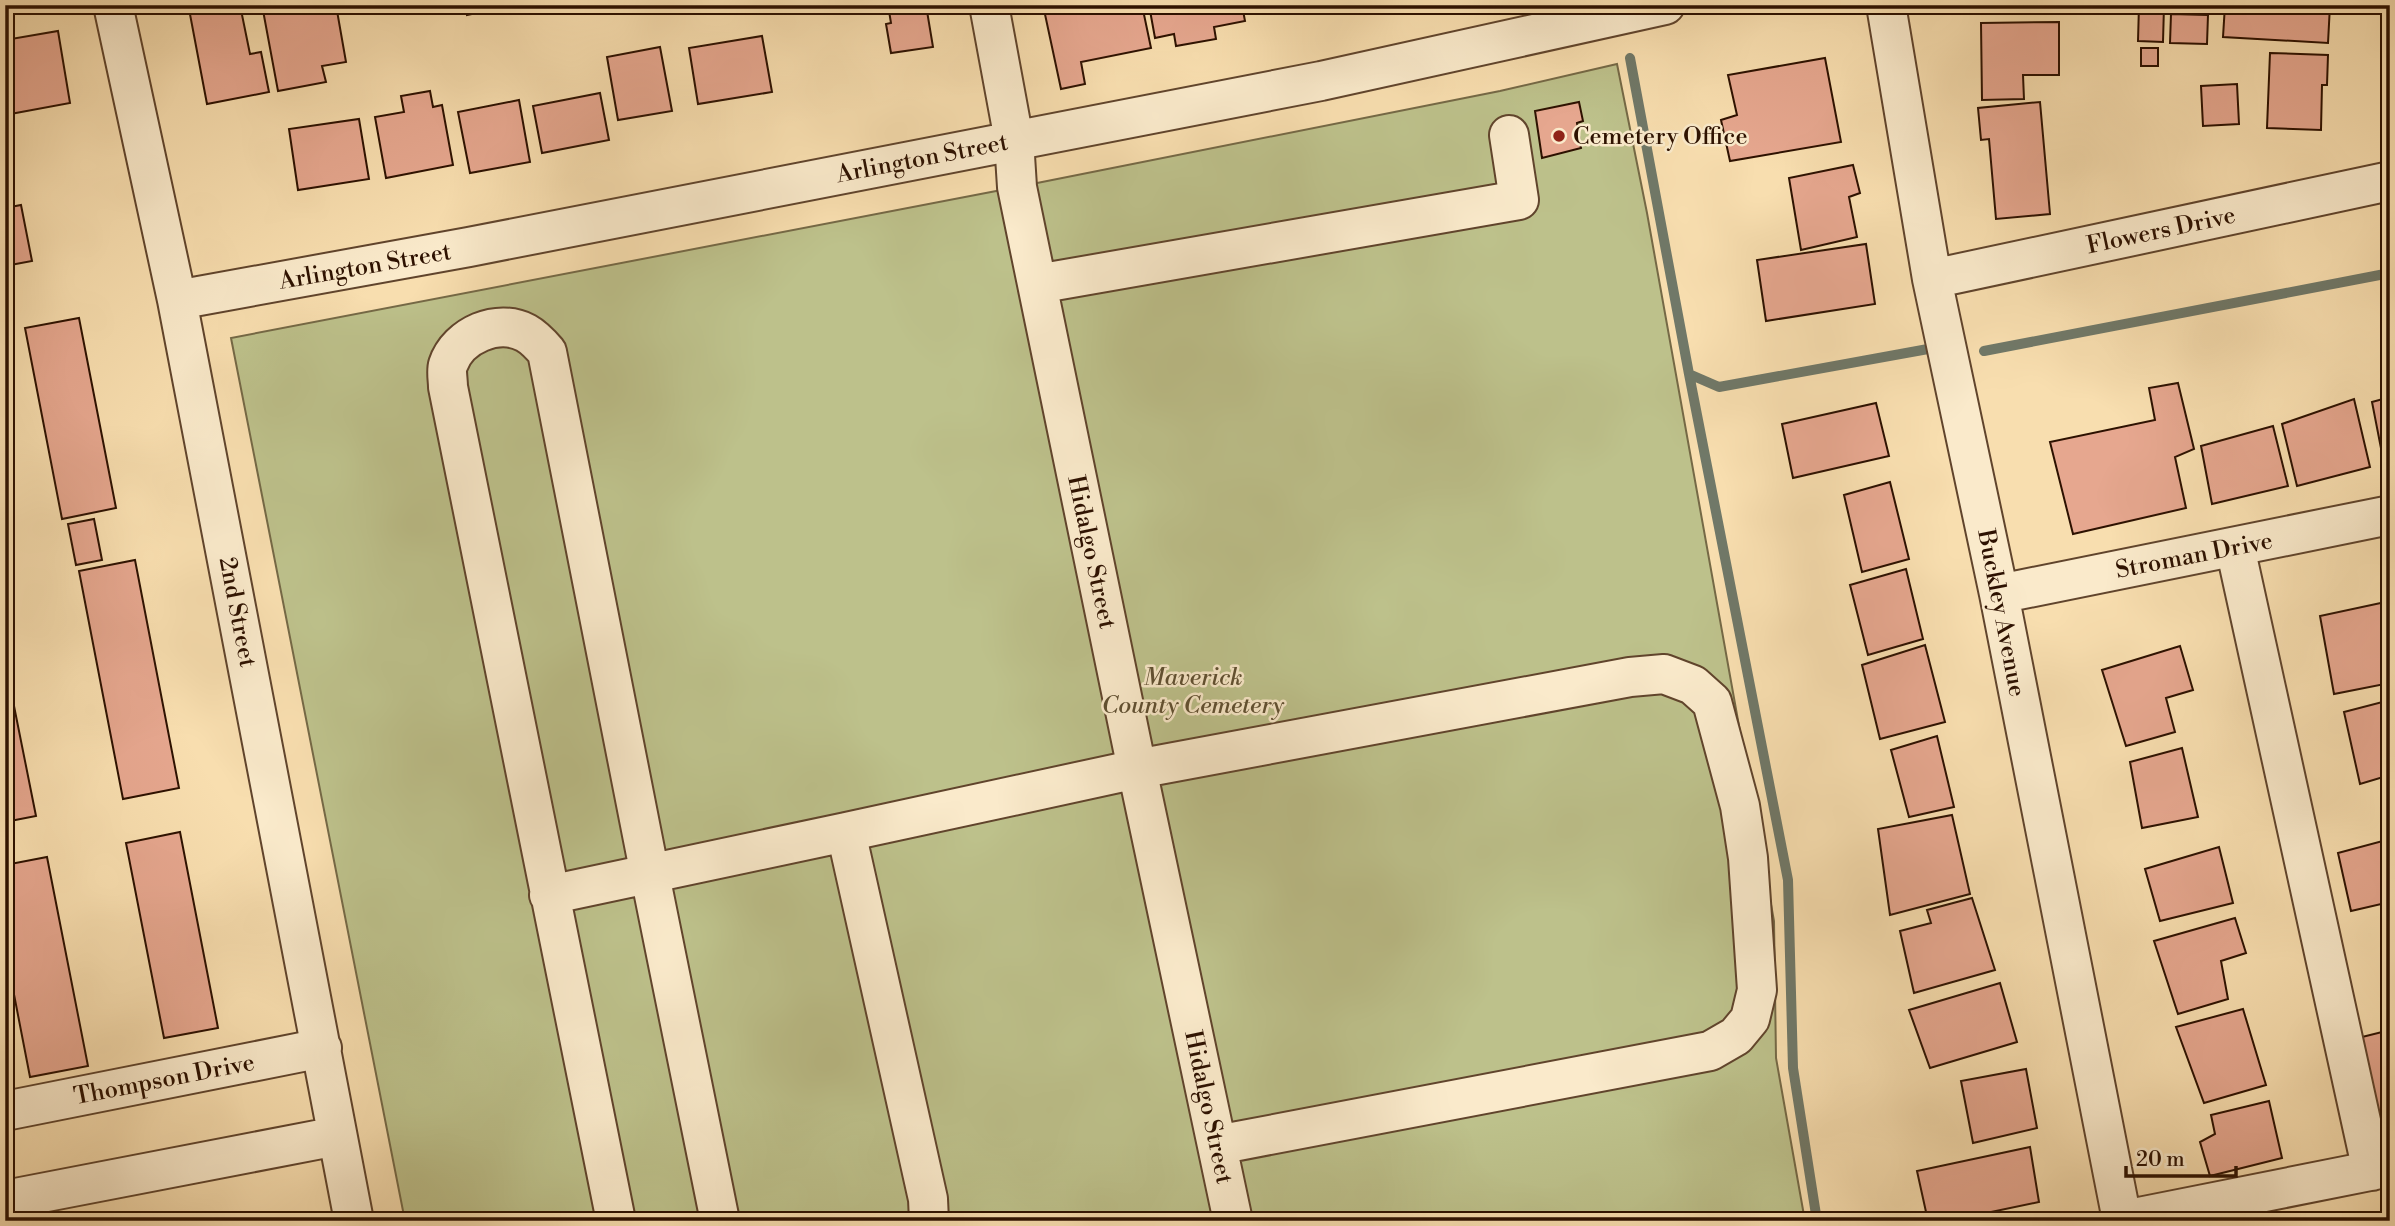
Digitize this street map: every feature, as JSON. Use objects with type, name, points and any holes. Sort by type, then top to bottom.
[{"type":"street","name":"2nd Street","points":[[113,5],[177,300],[354,1221]]},
{"type":"street","name":"Hidalgo Street","points":[[989,5],[1014,140],[1017,187],[1233,1221]]},
{"type":"street","name":"Arlington Street","points":[[177,300],[469,247],[1321,81],[1665,5]]},
{"type":"street","name":"Buckley Avenue","points":[[1886,5],[1932,279],[1998,594],[2120,1220]]},
{"type":"street","points":[[1038,284],[1519,200],[1509,135]]},
{"type":"street","name":"Flowers Drive","points":[[1932,279],[2390,181]]},
{"type":"street","points":[[616,1221],[448,387],[447,367],[455,351],[467,338],[487,329],[504,328],[524,332],[547,352],[720,1221]]},
{"type":"street","name":"Stroman Drive","points":[[1998,594],[2390,515]]},
{"type":"street","points":[[2120,1220],[2381,1169],[2235,547]]},
{"type":"street","points":[[549,895],[1137,769],[1630,677],[1664,674],[1693,685],[1712,702],[1740,806],[1748,858],[1757,990],[1750,1019],[1736,1036],[1710,1051],[1217,1145]]},
{"type":"street","points":[[846,832],[928,1199],[929,1221]]},
{"type":"street","name":"Thompson Drive","points":[[5,1111],[322,1048]]},
{"type":"street","points":[[5,1200],[337,1136]]},
{"type":"green space","name":"Maverick County Cemetery","points":[[1617,64],[1647,213],[1774,921],[1776,1058],[1805,1221],[405,1221],[231,338],[1017,187],[1500,91]]},
{"type":"building","points":[[209,5],[240,5],[250,54],[261,52],[269,92],[207,104],[189,9]]},
{"type":"building","points":[[262,5],[336,5],[346,62],[322,66],[326,82],[278,91]]},
{"type":"building","points":[[466,5],[515,5],[467,15]]},
{"type":"building","points":[[888,5],[926,5],[933,47],[891,53],[886,24],[891,23]]},
{"type":"building","points":[[1043,5],[1142,5],[1151,48],[1081,62],[1085,84],[1061,89]]},
{"type":"building","points":[[1149,5],[1242,5],[1245,21],[1214,27],[1216,39],[1176,46],[1174,34],[1155,38]]},
{"type":"building","points":[[1975,5],[2026,5],[2026,12],[1975,12]]},
{"type":"building","points":[[2139,5],[2164,6],[2163,42],[2138,41]]},
{"type":"building","points":[[2225,5],[2330,5],[2328,43],[2223,37]]},
{"type":"building","points":[[2171,14],[2208,15],[2207,44],[2170,43]]},
{"type":"building","points":[[2059,22],[2059,75],[2023,75],[2024,99],[1982,100],[1981,23]]},
{"type":"building","points":[[58,31],[70,103],[5,115],[5,40]]},
{"type":"building","points":[[762,36],[772,92],[698,104],[689,48]]},
{"type":"building","points":[[660,47],[672,111],[618,120],[607,57]]},
{"type":"building","points":[[2141,48],[2158,48],[2158,66],[2141,66]]},
{"type":"building","points":[[2270,53],[2328,55],[2327,85],[2322,85],[2321,130],[2267,128]]},
{"type":"building","points":[[1825,58],[1841,142],[1730,161],[1721,120],[1737,115],[1728,75]]},
{"type":"building","points":[[2237,84],[2239,124],[2203,126],[2201,86]]},
{"type":"building","points":[[430,91],[433,107],[442,105],[453,165],[386,178],[375,117],[404,112],[401,96]]},
{"type":"building","points":[[600,93],[609,140],[542,153],[533,106]]},
{"type":"building","points":[[519,100],[530,162],[470,173],[458,112]]},
{"type":"building","name":"Cemetery Office","points":[[1579,102],[1583,121],[1577,123],[1581,148],[1542,158],[1535,111]]},
{"type":"building","points":[[2040,102],[2050,214],[1996,219],[1989,139],[1981,140],[1978,108]]},
{"type":"building","points":[[359,119],[369,179],[298,190],[289,129]]},
{"type":"building","points":[[1853,165],[1860,193],[1849,197],[1857,237],[1801,250],[1789,178]]},
{"type":"building","points":[[21,205],[32,261],[5,266],[5,208]]},
{"type":"building","points":[[1866,244],[1875,304],[1766,321],[1757,260]]},
{"type":"building","points":[[79,318],[116,508],[62,519],[25,328]]},
{"type":"building","points":[[2178,383],[2194,449],[2175,457],[2186,508],[2073,534],[2050,442],[2155,420],[2149,388]]},
{"type":"building","points":[[2390,397],[2390,473],[2386,474],[2372,402]]},
{"type":"building","points":[[2354,399],[2370,467],[2297,486],[2282,424]]},
{"type":"building","points":[[1876,403],[1889,456],[1793,478],[1782,424]]},
{"type":"building","points":[[2273,426],[2288,486],[2212,504],[2201,446]]},
{"type":"building","points":[[1890,482],[1909,559],[1862,572],[1844,495]]},
{"type":"building","points":[[94,519],[102,560],[76,565],[68,524]]},
{"type":"building","points":[[135,560],[179,788],[123,799],[79,571]]},
{"type":"building","points":[[1906,569],[1923,639],[1868,655],[1850,585]]},
{"type":"building","points":[[2390,601],[2390,683],[2334,694],[2320,616]]},
{"type":"building","points":[[1925,645],[1945,722],[1880,739],[1862,665]]},
{"type":"building","points":[[2180,646],[2193,690],[2166,698],[2175,732],[2126,746],[2102,670]]},
{"type":"building","points":[[5,661],[36,816],[5,822]]},
{"type":"building","points":[[2390,700],[2390,775],[2360,784],[2344,712]]},
{"type":"building","points":[[1937,736],[1954,807],[1909,817],[1891,750]]},
{"type":"building","points":[[2182,748],[2198,817],[2142,828],[2130,762]]},
{"type":"building","points":[[1952,815],[1970,894],[1890,915],[1878,829]]},
{"type":"building","points":[[180,832],[218,1028],[164,1038],[126,843]]},
{"type":"building","points":[[2390,839],[2390,902],[2351,911],[2338,853]]},
{"type":"building","points":[[2219,847],[2233,903],[2160,921],[2145,869]]},
{"type":"building","points":[[47,857],[88,1066],[30,1077],[5,948],[5,865]]},
{"type":"building","points":[[1972,898],[1995,970],[1914,993],[1900,931],[1931,923],[1927,910]]},
{"type":"building","points":[[2235,918],[2246,953],[2221,961],[2228,999],[2178,1014],[2154,941]]},
{"type":"building","points":[[2000,983],[2017,1042],[1930,1068],[1909,1010]]},
{"type":"building","points":[[2243,1009],[2266,1085],[2204,1103],[2176,1027]]},
{"type":"building","points":[[2390,1030],[2390,1121],[2369,1126],[2350,1040]]},
{"type":"building","points":[[2026,1069],[2037,1128],[1973,1143],[1961,1081]]},
{"type":"building","points":[[2269,1101],[2282,1158],[2210,1176],[2200,1142],[2215,1134],[2211,1115]]},
{"type":"building","points":[[2030,1147],[2039,1202],[1948,1221],[1928,1221],[1917,1171]]},
{"type":"waterway","points":[[1630,58],[1788,880],[1793,1068],[1817,1221]]},
{"type":"waterway","points":[[1984,351],[2390,273]]},
{"type":"waterway","points":[[1689,374],[1719,387],[1928,349]]},
{"type":"place","name":"Cemetery Office","points":[[1559,136]]}]
